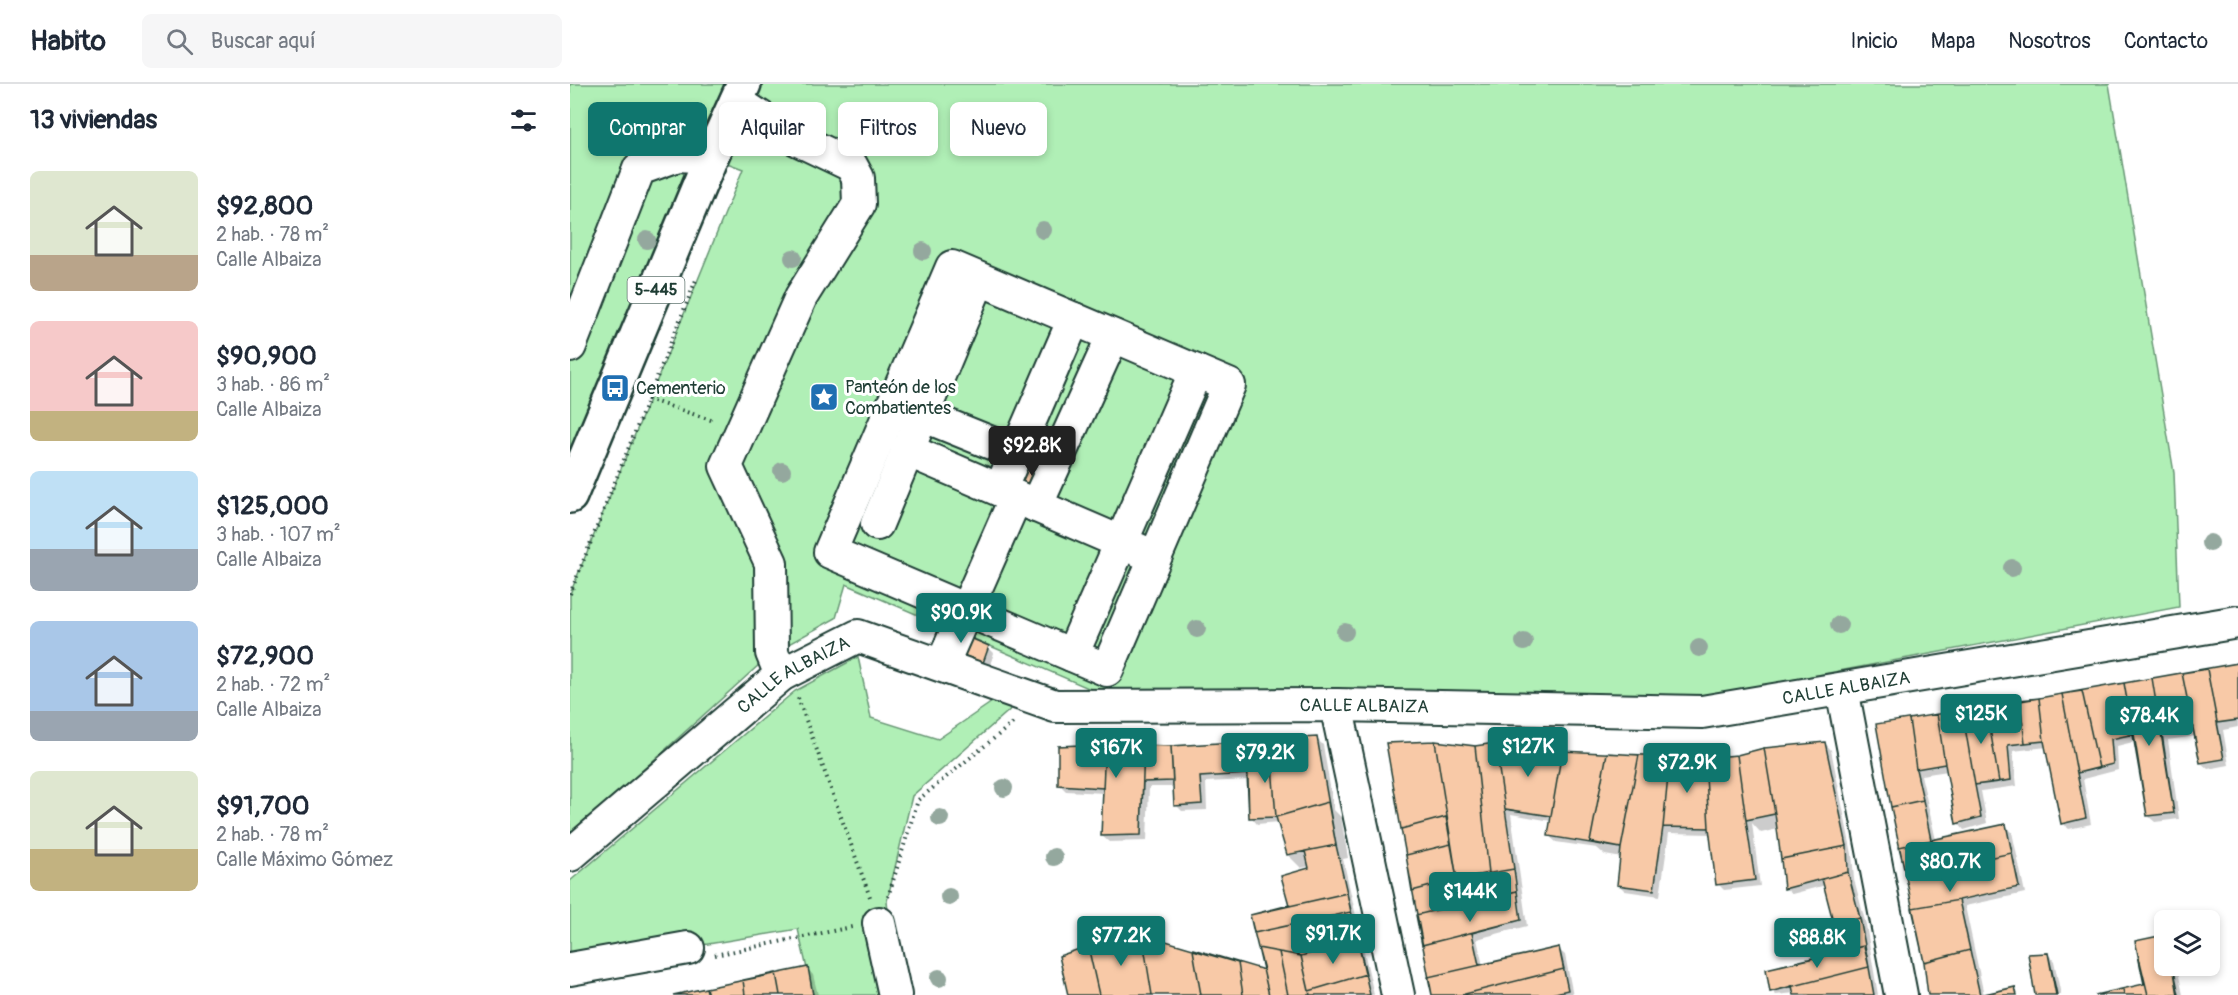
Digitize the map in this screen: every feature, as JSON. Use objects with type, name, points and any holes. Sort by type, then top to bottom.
[{"type":"highway","name":"5-445","points":[[570,496],[740,92]]},
{"type":"street","points":[[740,92],[786,134],[850,165],[858,178],[860,190],[859,204],[801,297],[726,466],[771,563],[771,653],[781,675]]},
{"type":"street","points":[[570,346],[639,169],[678,155],[711,157]]},
{"type":"street","points":[[952,267],[1074,319],[1229,385],[1107,670],[830,552],[952,267]]},
{"type":"street","points":[[876,524],[979,279]]},
{"type":"street","points":[[1017,498],[1016,453],[1074,319]]},
{"type":"street","points":[[942,665],[1017,498],[1113,336]]},
{"type":"street","points":[[1072,655],[1196,371]]},
{"type":"street","points":[[922,415],[1016,453]]},
{"type":"street","points":[[907,450],[1156,557]]},
{"type":"street","name":"CALLE ALBAIZA","points":[[570,855],[781,675],[858,636],[1054,706],[1336,705],[1702,712],[2238,622]]},
{"type":"street","points":[[1842,689],[1901,995]]},
{"type":"street","points":[[1336,705],[1398,995]]},
{"type":"street","points":[[883,912],[895,995]]},
{"type":"street","points":[[570,969],[688,948]]},
{"type":"path","points":[[570,594],[700,269]]},
{"type":"path","points":[[615,388],[741,429]]},
{"type":"path","points":[[781,675],[795,691],[883,912]]},
{"type":"path","points":[[883,912],[918,800],[1022,716]]},
{"type":"path","points":[[688,948],[690,960],[883,912]]},
{"type":"green space","points":[[570,84],[2109,84],[2174,473],[2179,607],[1701,697],[1114,699],[846,584],[836,618],[772,653],[570,836],[570,594],[743,169],[711,157],[570,497]]},
{"type":"green space","points":[[858,657],[871,718],[938,739],[995,700],[1013,707],[912,796],[887,901],[890,932],[906,995],[813,995],[798,929],[570,967],[570,881],[795,691]]},
{"type":"building","points":[[1028,456],[1050,466],[1036,498],[1014,489]]},
{"type":"building","points":[[940,625],[989,646],[983,663],[933,643]]},
{"type":"building","points":[[2238,663],[2238,720],[2217,723],[2224,759],[2200,763],[2193,729],[2162,734],[2174,813],[2147,816],[2134,734],[2111,739],[2113,764],[2077,773],[2086,818],[2061,824],[2044,741],[2008,745],[2011,780],[1975,785],[1981,817],[1956,824],[1945,764],[1916,769],[1923,800],[1891,807],[1876,724]]},
{"type":"building","points":[[2207,669],[2224,759],[2200,763],[2182,673]]},
{"type":"building","points":[[2152,678],[2174,813],[2147,816],[2124,683]]},
{"type":"building","points":[[2082,691],[2099,768],[2077,773],[2062,694]]},
{"type":"building","points":[[2039,698],[2044,741],[2025,743],[2020,700]]},
{"type":"building","points":[[1986,705],[1999,782],[1975,785],[1962,710]]},
{"type":"building","points":[[1937,714],[1945,764],[1916,769],[1909,719]]},
{"type":"building","points":[[1317,737],[1336,845],[1287,855],[1276,817],[1249,818],[1247,774],[1200,777],[1202,804],[1174,806],[1171,746]]},
{"type":"building","points":[[1270,740],[1276,817],[1249,818],[1247,741]]},
{"type":"building","points":[[1435,741],[1475,746],[1489,873],[1457,879]]},
{"type":"building","points":[[1435,741],[1475,746],[1495,743],[1562,751],[1705,758],[1737,755],[1764,748],[1825,742],[1847,846],[1781,859],[1775,814],[1746,820],[1755,880],[1716,885],[1709,828],[1663,827],[1654,890],[1617,885],[1621,848],[1548,836],[1551,816],[1505,809],[1514,869],[1457,879],[1446,817],[1401,829],[1386,743]]},
{"type":"building","points":[[1495,743],[1562,751],[1551,816],[1505,809]]},
{"type":"building","points":[[1105,744],[1144,745],[1141,835],[1101,836]]},
{"type":"building","points":[[1105,744],[1171,746],[1173,781],[1143,782],[1141,835],[1101,836],[1103,788],[1058,785],[1058,746]]},
{"type":"building","points":[[1764,748],[1775,814],[1746,820],[1737,755]]},
{"type":"building","points":[[1607,753],[1639,755],[1621,848],[1590,842]]},
{"type":"building","points":[[1670,756],[1705,758],[1709,828],[1663,827]]},
{"type":"building","points":[[1923,800],[1931,840],[2006,824],[2019,887],[1959,900],[1980,995],[1928,995],[1924,962],[1891,807]]},
{"type":"building","points":[[1328,802],[1336,845],[1287,855],[1276,817]]},
{"type":"building","points":[[1446,817],[1457,879],[1514,869],[1521,920],[1472,933],[1479,965],[1559,947],[1568,990],[1547,995],[1432,995],[1401,829]]},
{"type":"building","points":[[2006,824],[2012,853],[1906,875],[1899,847]]},
{"type":"building","points":[[1451,844],[1457,879],[1412,891],[1406,855]]},
{"type":"building","points":[[1336,845],[1370,995],[1310,995],[1301,956],[1258,948],[1250,915],[1289,905],[1281,876],[1309,868],[1305,851]]},
{"type":"building","points":[[1847,846],[1848,872],[1860,918],[1874,995],[1794,995],[1792,986],[1770,992],[1766,969],[1836,953],[1834,925],[1822,879],[1784,889],[1781,859]]},
{"type":"building","points":[[1848,872],[1860,918],[1834,925],[1822,879]]},
{"type":"building","points":[[1517,891],[1521,920],[1422,945],[1416,915]]},
{"type":"building","points":[[1347,893],[1351,912],[1254,933],[1250,915]]},
{"type":"building","points":[[1959,900],[1970,950],[1924,962],[1912,908]]},
{"type":"building","points":[[1142,934],[1152,995],[1099,995],[1088,946]]},
{"type":"building","points":[[1142,934],[1264,970],[1258,948],[1301,956],[1310,995],[1068,995],[1059,956],[1088,946]]},
{"type":"building","points":[[2154,937],[2154,976],[2175,976],[2179,995],[2095,995],[2144,984],[2135,941]]},
{"type":"building","points":[[2154,937],[2154,976],[2175,976],[2178,995],[2148,995],[2135,941]]},
{"type":"building","points":[[1358,940],[1366,974],[1309,991],[1301,956]]},
{"type":"building","points":[[1864,946],[1869,967],[1770,992],[1766,969]]},
{"type":"building","points":[[1559,947],[1564,969],[1461,995],[1432,995],[1428,977]]},
{"type":"building","points":[[1258,948],[1279,952],[1288,995],[1269,995]]},
{"type":"building","points":[[1193,950],[1238,963],[1243,995],[1201,995]]},
{"type":"building","points":[[2048,953],[2057,995],[2035,995],[2028,954]]},
{"type":"building","points":[[2048,953],[2056,995],[2035,995],[2028,954]]},
{"type":"building","points":[[808,967],[813,995],[673,995],[706,988]]},
{"type":"building","points":[[776,973],[780,995],[745,995],[743,980]]},
{"type":"building","points":[[2015,987],[2017,995],[1980,995]]},
{"type":"building","points":[[2015,987],[2017,995],[1982,995]]},
{"type":"building","points":[[706,988],[708,995],[673,995]]},
{"type":"building","points":[[2123,989],[2124,995],[2095,995]]},
{"type":"place","name":"Cementerio","points":[[615,388]]},
{"type":"place","name":"Panteón de los Combatientes","points":[[824,397]]}]
